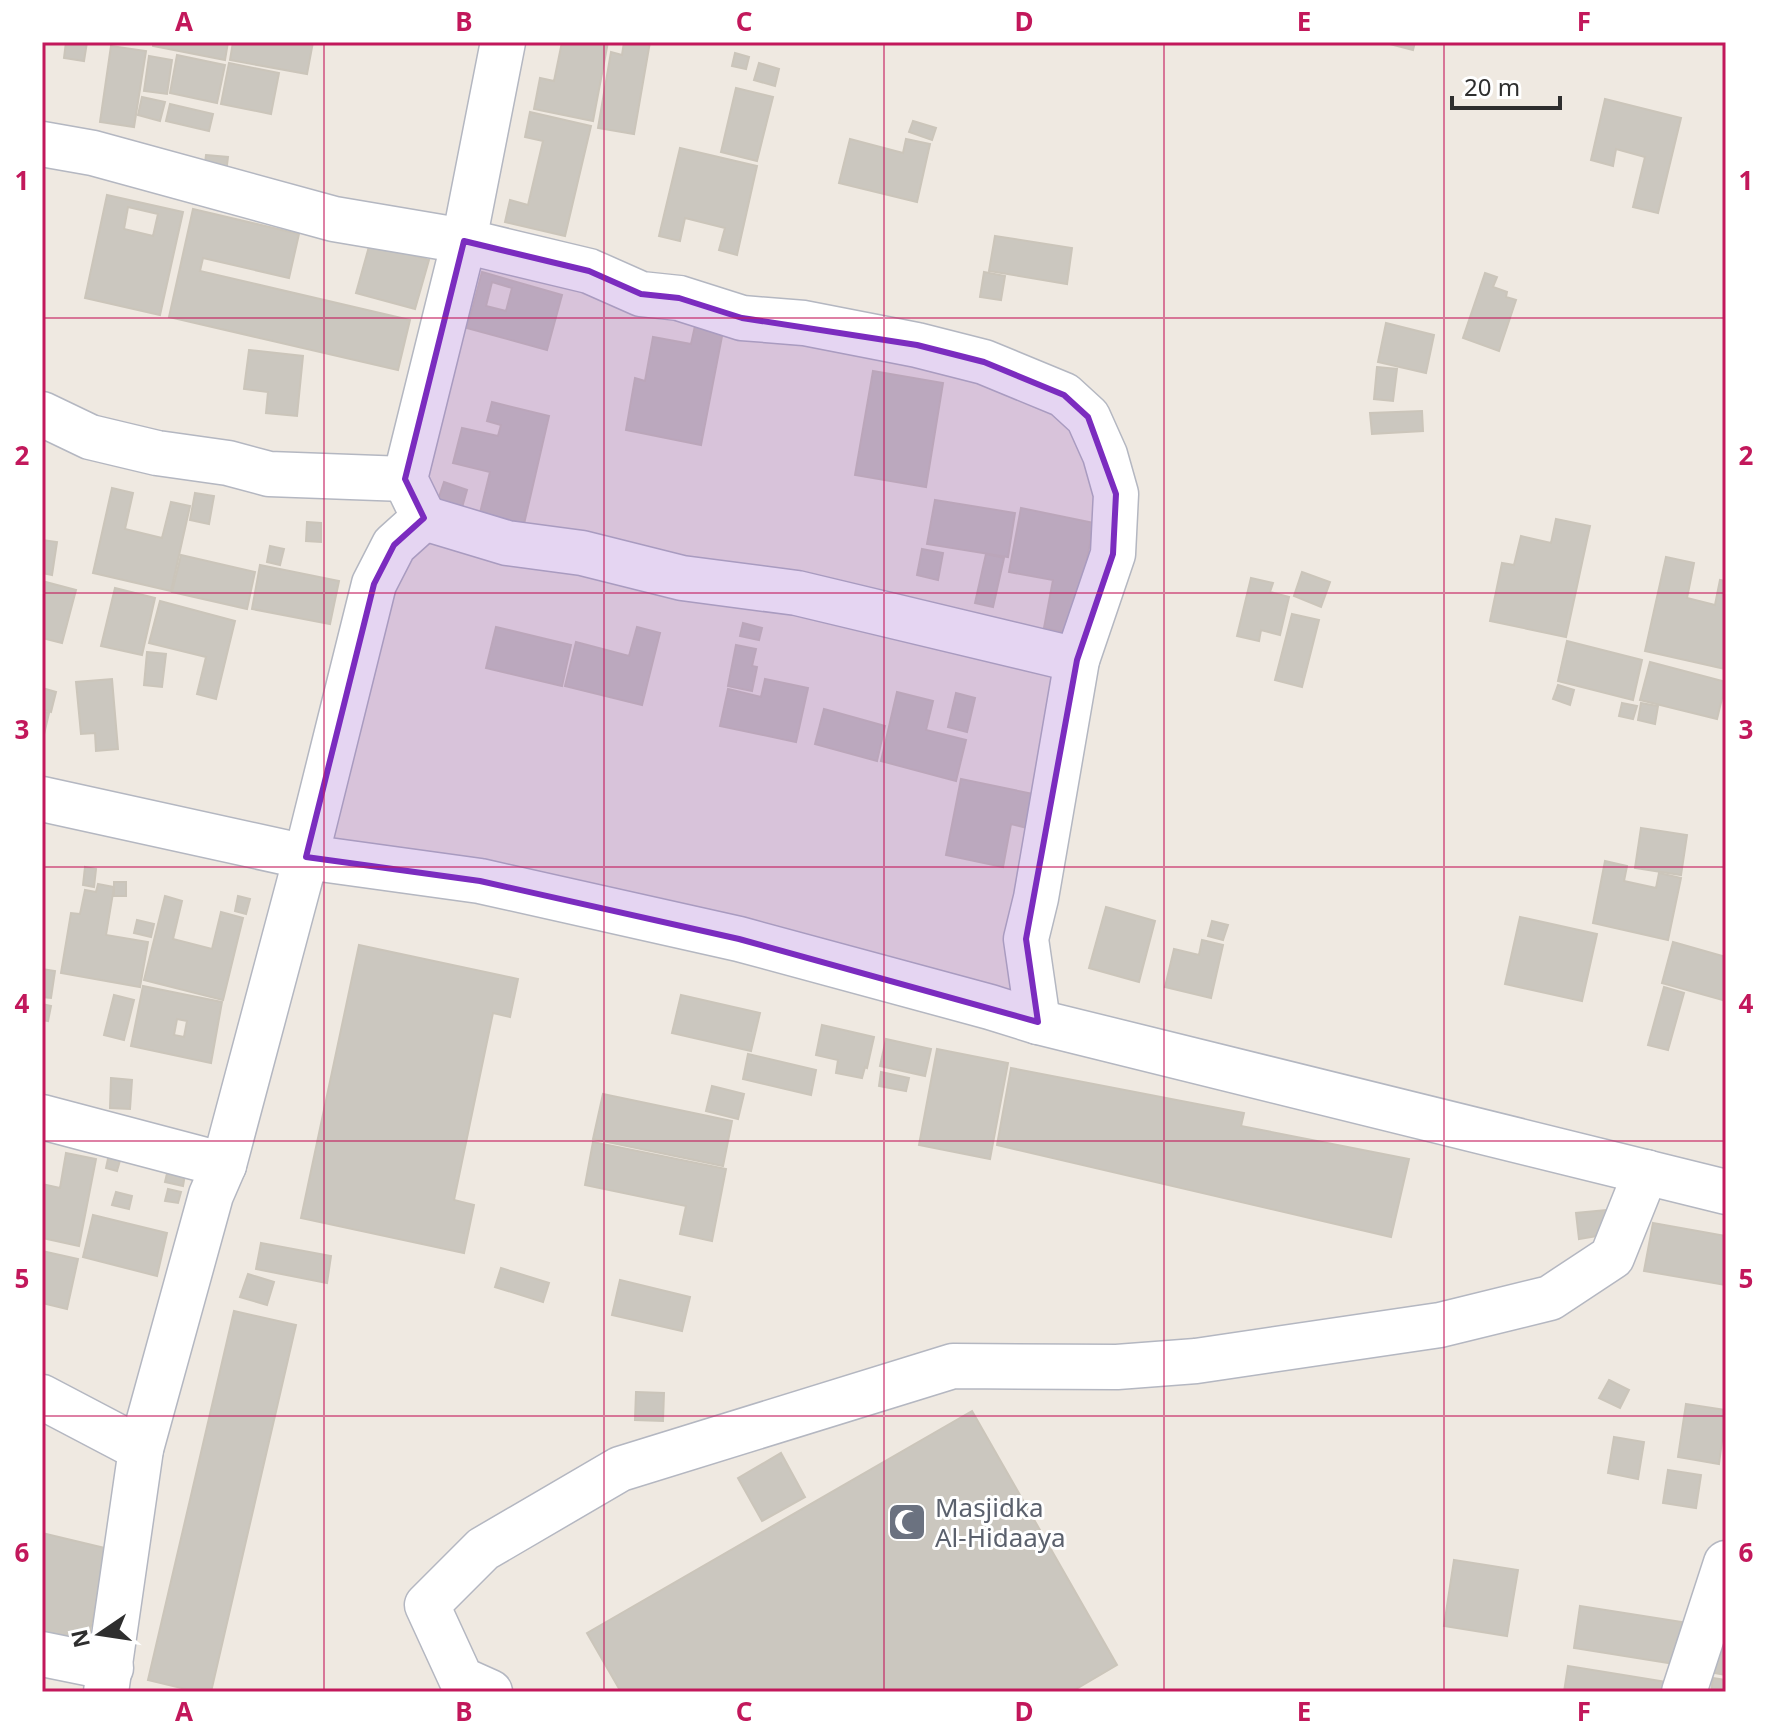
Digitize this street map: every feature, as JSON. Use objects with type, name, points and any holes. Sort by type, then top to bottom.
[{"type":"street","points":[[503,42],[464,241],[405,479],[424,518],[507,543],[582,553],[682,578],[797,593],[1077,660]]},
{"type":"street","points":[[42,144],[93,153],[334,219],[464,241],[589,271],[641,294],[679,298],[742,318],[804,323],[917,345],[984,362],[1064,395],[1088,417],[1105,455],[1116,494],[1113,554],[1077,660],[1042,869],[1026,939],[1038,1022]]},
{"type":"street","points":[[42,414],[90,437],[157,453],[228,463],[269,474],[405,479]]},
{"type":"street","points":[[42,1654],[108,1680],[141,1449],[211,1195],[224,1165],[306,857],[374,584],[394,545],[424,518]]},
{"type":"street","points":[[42,799],[306,857],[511,887],[739,939],[1038,1022],[1726,1192]]},
{"type":"street","points":[[42,1117],[224,1165]]},
{"type":"street","points":[[490,1692],[461,1679],[427,1605],[483,1549],[620,1469],[953,1366],[1117,1367],[1196,1361],[1440,1325],[1550,1298],[1612,1257],[1646,1172]]},
{"type":"street","points":[[42,1397],[141,1449]]},
{"type":"street","points":[[1684,1692],[1726,1563]]},
{"type":"highlighted area","points":[[464,241],[589,271],[641,294],[679,298],[742,318],[917,345],[984,362],[1064,395],[1088,417],[1116,494],[1113,554],[1077,660],[1026,939],[1038,1022],[739,939],[480,881],[306,857],[374,584],[394,545],[424,518],[405,479]]},
{"type":"building","points":[[66,42],[87,42],[84,61],[64,58]]},
{"type":"building","points":[[153,42],[228,42],[225,60],[153,46]]},
{"type":"building","points":[[233,42],[313,42],[307,74],[230,60]]},
{"type":"building","points":[[562,42],[608,42],[593,121],[534,109],[540,78],[554,81]]},
{"type":"building","points":[[624,42],[650,42],[634,134],[598,128],[611,52],[622,55]]},
{"type":"building","points":[[1382,42],[1415,42],[1413,50]]},
{"type":"building","points":[[111,46],[146,51],[134,127],[100,122]]},
{"type":"building","points":[[735,53],[749,57],[746,69],[732,66]]},
{"type":"building","points":[[177,55],[225,65],[217,103],[170,93]]},
{"type":"building","points":[[149,56],[172,60],[167,94],[144,91]]},
{"type":"building","points":[[229,63],[279,73],[271,114],[221,104]]},
{"type":"building","points":[[759,63],[779,69],[775,86],[754,80]]},
{"type":"building","points":[[736,88],[773,97],[757,161],[721,152]]},
{"type":"building","points":[[142,97],[165,102],[160,121],[138,115]]},
{"type":"building","points":[[1605,99],[1681,118],[1658,213],[1633,207],[1645,157],[1616,149],[1613,166],[1591,160]]},
{"type":"building","points":[[170,104],[213,114],[209,131],[166,121]]},
{"type":"building","points":[[530,112],[591,126],[565,236],[505,222],[510,200],[528,205],[543,141],[525,137]]},
{"type":"building","points":[[913,121],[936,128],[932,140],[909,132]]},
{"type":"building","points":[[850,139],[903,153],[906,139],[930,144],[917,202],[839,183]]},
{"type":"building","points":[[680,148],[757,166],[737,255],[719,250],[725,228],[685,218],[680,241],[659,236]]},
{"type":"building","points":[[206,155],[228,157],[225,181],[203,179]]},
{"type":"building","points":[[107,195],[183,212],[160,315],[85,298]],"holes":[[[128,207],[158,214],[153,236],[124,229]]]},
{"type":"building","points":[[193,209],[299,234],[289,278],[203,258],[200,271],[410,320],[398,370],[169,317]]},
{"type":"building","points":[[995,236],[1072,248],[1067,284],[989,271]]},
{"type":"building","points":[[370,243],[429,260],[415,309],[356,293]]},
{"type":"building","points":[[482,272],[562,295],[547,350],[467,328]],"holes":[[[492,282],[512,288],[506,311],[486,306]]]},
{"type":"building","points":[[984,272],[1005,276],[1001,300],[980,297]]},
{"type":"building","points":[[1485,273],[1497,277],[1493,287],[1507,292],[1506,297],[1516,300],[1499,351],[1463,338]]},
{"type":"building","points":[[1386,323],[1434,335],[1426,373],[1378,362]]},
{"type":"building","points":[[695,326],[723,331],[701,445],[626,430],[635,378],[645,381],[653,337],[691,344]]},
{"type":"building","points":[[249,350],[303,356],[297,416],[266,413],[268,392],[244,389]]},
{"type":"building","points":[[1377,367],[1397,369],[1393,401],[1374,399]]},
{"type":"building","points":[[873,371],[943,383],[926,487],[855,475]]},
{"type":"building","points":[[492,402],[549,416],[524,524],[480,513],[490,472],[453,463],[462,428],[498,436],[501,425],[487,421]]},
{"type":"building","points":[[1422,411],[1423,431],[1372,434],[1370,413]]},
{"type":"building","points":[[444,482],[467,490],[461,511],[437,503]]},
{"type":"building","points":[[112,488],[133,493],[125,529],[162,538],[171,502],[190,506],[171,591],[93,573]]},
{"type":"building","points":[[195,493],[214,496],[209,524],[190,520]]},
{"type":"building","points":[[935,500],[1015,513],[1008,557],[927,544]]},
{"type":"building","points":[[1021,508],[1094,523],[1072,634],[1044,628],[1053,580],[1009,572]]},
{"type":"building","points":[[1556,519],[1590,526],[1566,637],[1490,621],[1502,563],[1514,565],[1521,536],[1551,543]]},
{"type":"building","points":[[307,522],[321,523],[321,542],[306,541]]},
{"type":"building","points":[[42,540],[57,542],[52,575],[42,573]]},
{"type":"building","points":[[270,546],[284,549],[280,565],[267,562]]},
{"type":"building","points":[[922,549],[943,553],[938,580],[917,575]]},
{"type":"building","points":[[986,554],[1004,558],[993,607],[975,603]]},
{"type":"building","points":[[181,555],[255,572],[247,609],[172,592]]},
{"type":"building","points":[[1666,557],[1694,563],[1687,598],[1715,605],[1720,580],[1726,581],[1725,669],[1645,651]]},
{"type":"building","points":[[260,565],[339,581],[330,624],[252,609]]},
{"type":"building","points":[[1302,572],[1330,582],[1321,607],[1294,596]]},
{"type":"building","points":[[1251,578],[1273,583],[1270,592],[1289,597],[1280,635],[1261,630],[1259,641],[1237,636]]},
{"type":"building","points":[[42,581],[76,590],[62,643],[42,638]]},
{"type":"building","points":[[115,588],[155,598],[142,655],[101,646]]},
{"type":"building","points":[[160,601],[235,621],[216,699],[197,694],[206,657],[149,643]]},
{"type":"building","points":[[1292,614],[1319,620],[1302,687],[1275,680]]},
{"type":"building","points":[[743,623],[762,628],[759,640],[740,636]]},
{"type":"building","points":[[496,627],[571,645],[562,686],[486,668]]},
{"type":"building","points":[[637,627],[660,633],[642,705],[565,686],[576,642],[629,656]]},
{"type":"building","points":[[1567,641],[1642,660],[1633,700],[1558,681]]},
{"type":"building","points":[[736,645],[756,649],[752,666],[757,667],[752,691],[728,686]]},
{"type":"building","points":[[147,652],[166,654],[162,687],[144,685]]},
{"type":"building","points":[[1650,662],[1726,682],[1717,719],[1640,700]]},
{"type":"building","points":[[112,679],[118,749],[96,751],[95,733],[81,734],[76,682]]},
{"type":"building","points":[[765,679],[808,688],[796,742],[720,726],[728,689],[761,697]]},
{"type":"building","points":[[1558,685],[1574,690],[1570,705],[1553,699]]},
{"type":"building","points":[[42,688],[56,692],[51,712],[42,709]]},
{"type":"building","points":[[897,692],[933,701],[926,730],[966,740],[956,781],[881,761]]},
{"type":"building","points":[[956,693],[975,698],[967,732],[948,727]]},
{"type":"building","points":[[1622,703],[1637,706],[1633,719],[1619,716]]},
{"type":"building","points":[[1641,703],[1658,706],[1655,724],[1638,720]]},
{"type":"building","points":[[824,709],[885,726],[877,761],[815,744]]},
{"type":"building","points":[[42,711],[49,713],[42,743]]},
{"type":"building","points":[[961,779],[1038,795],[1031,829],[1011,824],[1003,867],[946,855]]},
{"type":"building","points":[[1641,828],[1687,835],[1681,875],[1635,868]]},
{"type":"building","points":[[1605,861],[1627,866],[1624,881],[1656,888],[1659,873],[1681,878],[1668,940],[1593,923]]},
{"type":"building","points":[[85,867],[96,869],[94,887],[83,885]]},
{"type":"building","points":[[114,882],[126,882],[126,896],[114,896]]},
{"type":"building","points":[[98,884],[114,887],[106,935],[148,942],[140,987],[61,973],[71,913],[80,914],[85,890],[96,892]]},
{"type":"building","points":[[165,896],[182,901],[173,939],[212,949],[221,912],[243,918],[223,1000],[144,980]]},
{"type":"building","points":[[238,896],[250,899],[246,914],[235,911]]},
{"type":"building","points":[[1106,907],[1155,921],[1139,982],[1089,968]]},
{"type":"building","points":[[1520,917],[1597,934],[1582,1001],[1505,984]]},
{"type":"building","points":[[137,920],[154,924],[151,937],[134,933]]},
{"type":"building","points":[[1212,921],[1228,925],[1223,940],[1208,936]]},
{"type":"building","points":[[1202,940],[1223,945],[1211,998],[1165,987],[1174,949],[1199,955]]},
{"type":"building","points":[[1673,942],[1726,957],[1726,1001],[1662,983]]},
{"type":"building","points":[[359,945],[518,979],[510,1017],[493,1013],[454,1200],[474,1205],[464,1253],[301,1218]]},
{"type":"building","points":[[42,969],[55,971],[51,998],[42,997]]},
{"type":"building","points":[[143,986],[222,1002],[211,1063],[131,1046]],"holes":[[[177,1019],[187,1021],[184,1037],[174,1035]]]},
{"type":"building","points":[[1664,987],[1684,993],[1668,1050],[1648,1045]]},
{"type":"building","points":[[114,995],[134,1000],[124,1040],[104,1035]]},
{"type":"building","points":[[681,995],[760,1013],[751,1051],[672,1033]]},
{"type":"building","points":[[42,1004],[51,1006],[48,1021],[42,1020]]},
{"type":"building","points":[[822,1025],[874,1037],[862,1078],[836,1073],[838,1060],[816,1055]]},
{"type":"building","points":[[886,1039],[931,1049],[925,1076],[880,1066]]},
{"type":"building","points":[[937,1049],[1008,1063],[990,1159],[919,1145]]},
{"type":"building","points":[[748,1054],[816,1070],[811,1095],[743,1079]]},
{"type":"building","points":[[1011,1068],[1244,1113],[1241,1126],[1409,1159],[1391,1237],[997,1145]]},
{"type":"building","points":[[881,1072],[909,1078],[906,1091],[879,1086]]},
{"type":"building","points":[[111,1078],[132,1080],[130,1109],[110,1108]]},
{"type":"building","points":[[712,1086],[744,1094],[738,1119],[706,1111]]},
{"type":"building","points":[[603,1094],[732,1121],[723,1166],[593,1139]]},
{"type":"building","points":[[593,1142],[726,1169],[712,1241],[680,1234],[686,1206],[585,1185]]},
{"type":"building","points":[[66,1153],[96,1159],[79,1246],[42,1238],[42,1184],[60,1188]]},
{"type":"building","points":[[109,1154],[121,1157],[117,1171],[106,1168]]},
{"type":"building","points":[[169,1165],[186,1169],[183,1186],[165,1182]]},
{"type":"building","points":[[168,1189],[181,1192],[178,1203],[165,1201]]},
{"type":"building","points":[[116,1192],[132,1196],[129,1209],[112,1205]]},
{"type":"building","points":[[1606,1210],[1609,1234],[1579,1239],[1576,1213]]},
{"type":"building","points":[[93,1215],[167,1233],[157,1276],[83,1257]]},
{"type":"building","points":[[1653,1223],[1726,1236],[1726,1285],[1644,1271]]},
{"type":"building","points":[[261,1243],[331,1256],[327,1283],[256,1269]]},
{"type":"building","points":[[42,1251],[78,1259],[67,1309],[42,1303]]},
{"type":"building","points":[[501,1268],[549,1283],[543,1302],[495,1287]]},
{"type":"building","points":[[248,1274],[274,1282],[267,1305],[240,1297]]},
{"type":"building","points":[[620,1280],[690,1297],[682,1331],[612,1315]]},
{"type":"building","points":[[234,1311],[296,1325],[211,1692],[198,1692],[148,1680]]},
{"type":"building","points":[[1609,1380],[1629,1390],[1620,1408],[1599,1398]]},
{"type":"building","points":[[636,1392],[664,1393],[663,1421],[635,1420]]},
{"type":"building","points":[[1686,1404],[1726,1410],[1719,1464],[1678,1457]]},
{"type":"building","name":"Masjidka Al-Hidaaya","points":[[972,1411],[1117,1665],[1071,1692],[621,1692],[587,1633]]},
{"type":"building","points":[[1614,1437],[1644,1442],[1638,1479],[1608,1473]]},
{"type":"building","points":[[781,1453],[805,1497],[762,1521],[738,1478]]},
{"type":"building","points":[[1668,1470],[1701,1475],[1696,1508],[1663,1503]]},
{"type":"building","points":[[42,1533],[109,1549],[83,1660],[42,1650]]},
{"type":"building","points":[[1454,1560],[1518,1570],[1507,1636],[1444,1626]]},
{"type":"building","points":[[1726,1585],[1726,1675],[1709,1672]]},
{"type":"building","points":[[1580,1606],[1682,1622],[1675,1664],[1574,1648]]},
{"type":"building","points":[[1568,1666],[1673,1683],[1671,1692],[1564,1692]]},
{"type":"building","points":[[1713,1678],[1726,1680],[1726,1692],[1711,1692]]},
{"type":"place","name":"Masjidka Al-Hidaaya","points":[[907,1522]]}]
